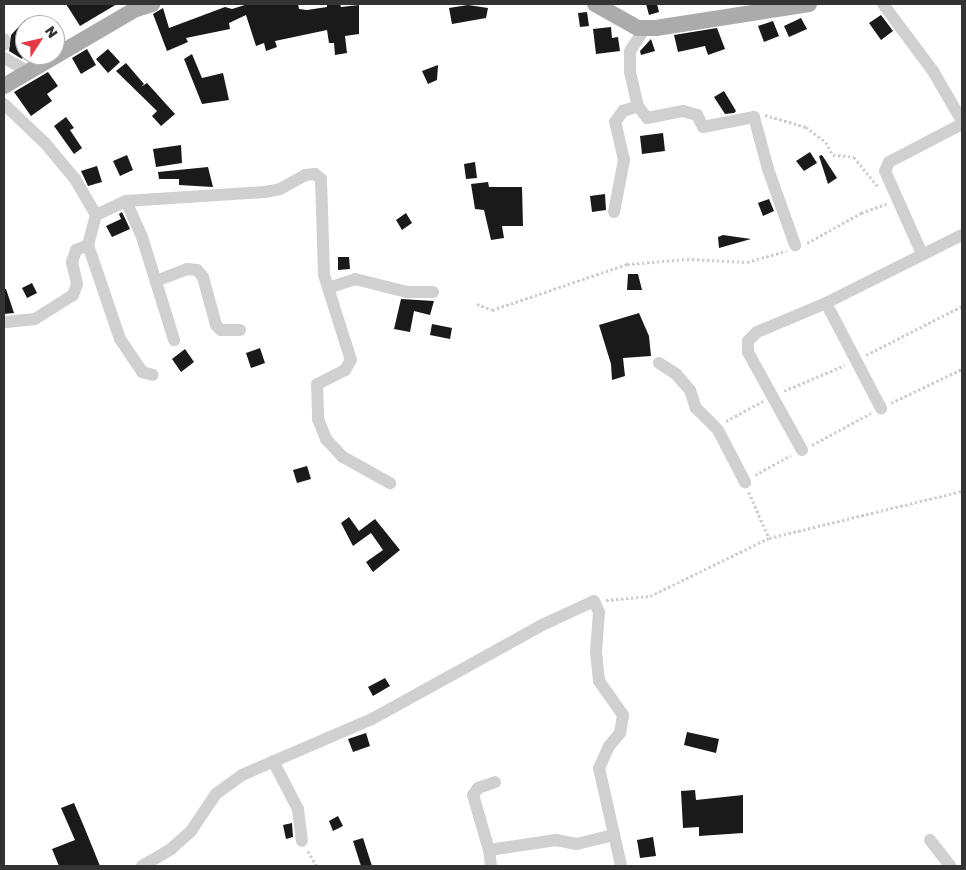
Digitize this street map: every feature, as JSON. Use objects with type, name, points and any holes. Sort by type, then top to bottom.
[{"type":"main road","points":[[4,86],[134,7],[152,4]]},
{"type":"main road","points":[[595,4],[638,28],[786,5],[809,4]]},
{"type":"street","points":[[883,4],[933,70],[962,122],[889,162],[885,171],[890,201],[922,254]]},
{"type":"street","points":[[644,28],[630,51],[630,72],[638,106],[647,118],[683,111],[697,115],[703,127],[754,117],[768,169],[795,245]]},
{"type":"street","points":[[4,39],[4,45]]},
{"type":"street","points":[[4,58],[29,72]]},
{"type":"street","points":[[4,104],[45,143],[75,179],[96,215],[88,245],[120,339],[142,372],[153,375]]},
{"type":"street","points":[[614,212],[624,160],[615,122],[623,111],[638,106]]},
{"type":"street","points":[[96,215],[126,201],[265,192],[315,174],[321,179],[324,275],[351,360],[345,370],[317,384],[318,419],[326,439],[343,457],[390,483]]},
{"type":"street","points":[[126,201],[142,237],[174,340]]},
{"type":"street","points":[[802,450],[748,352],[748,341],[757,332],[826,303],[962,235]]},
{"type":"street","points":[[4,322],[35,319],[73,295],[77,284],[72,262],[76,250],[88,245]]},
{"type":"street","points":[[156,282],[187,269],[197,270],[203,277],[216,325],[221,330],[240,330]]},
{"type":"street","points":[[328,288],[355,279],[407,292],[433,292]]},
{"type":"street","points":[[826,303],[881,408]]},
{"type":"street","points":[[660,364],[676,374],[690,390],[696,408],[717,428],[744,482]]},
{"type":"street","points":[[142,866],[191,831],[226,784],[372,719],[542,625],[594,601],[598,612],[596,652],[599,680],[623,715],[620,734],[609,746],[599,768],[621,866]]},
{"type":"street","points":[[273,762],[298,809],[302,841]]},
{"type":"street","points":[[491,866],[489,850],[473,795],[478,788],[496,782]]},
{"type":"street","points":[[489,850],[556,840],[577,844],[614,835]]},
{"type":"street","points":[[930,840],[950,866]]},
{"type":"path","points":[[754,117],[774,116],[806,127],[826,142],[833,155],[854,156],[880,190]]},
{"type":"path","points":[[477,304],[492,310],[627,264],[687,259],[747,262],[795,245],[808,243],[847,220],[890,201]]},
{"type":"path","points":[[717,428],[772,396],[856,360],[962,306]]},
{"type":"path","points":[[769,538],[744,482],[881,408],[962,369]]},
{"type":"path","points":[[594,601],[650,596],[769,538],[962,491]]},
{"type":"path","points":[[302,841],[317,866]]},
{"type":"building","points":[[66,4],[117,4],[80,26]]},
{"type":"building","points":[[248,4],[298,4],[299,9],[307,10],[327,7],[327,4],[340,4],[341,7],[359,5],[359,34],[345,36],[347,53],[335,55],[334,43],[329,43],[327,30],[275,41],[277,47],[266,51],[264,43],[256,46],[246,15],[229,23],[230,29],[186,38],[188,42],[167,51],[153,14],[163,8],[169,28],[225,7],[232,9]]},
{"type":"building","points":[[646,4],[657,4],[659,12],[649,15]]},
{"type":"building","points":[[468,5],[488,8],[486,18],[452,24],[449,8]]},
{"type":"building","points":[[587,12],[589,26],[580,27],[578,13]]},
{"type":"building","points":[[881,15],[893,31],[881,40],[869,23]]},
{"type":"building","points":[[801,18],[807,29],[789,37],[784,26]]},
{"type":"building","points":[[773,21],[779,36],[764,42],[758,26]]},
{"type":"building","points":[[611,27],[612,38],[618,37],[620,51],[596,54],[593,29]]},
{"type":"building","points":[[717,28],[725,49],[708,55],[705,46],[678,52],[674,35]]},
{"type":"building","points":[[15,31],[15,55],[9,51],[11,35]]},
{"type":"building","points":[[651,39],[655,51],[641,55],[640,51]]},
{"type":"building","points":[[87,49],[96,65],[81,74],[72,58]]},
{"type":"building","points":[[108,49],[120,62],[108,73],[96,59]]},
{"type":"building","points":[[192,54],[202,78],[223,73],[229,100],[202,104],[184,59]]},
{"type":"building","points":[[126,63],[144,84],[141,87],[147,83],[175,114],[161,126],[152,116],[157,111],[116,71]]},
{"type":"building","points":[[438,65],[437,80],[428,84],[422,71]]},
{"type":"building","points":[[48,72],[58,86],[47,94],[52,101],[31,116],[14,92]]},
{"type":"building","points":[[724,91],[736,111],[734,113],[725,114],[714,97]]},
{"type":"building","points":[[66,117],[74,128],[70,130],[82,148],[74,154],[54,126]]},
{"type":"building","points":[[663,133],[665,151],[642,154],[640,136]]},
{"type":"building","points":[[181,145],[182,163],[156,167],[153,149]]},
{"type":"building","points":[[810,152],[817,163],[804,171],[796,161]]},
{"type":"building","points":[[127,155],[133,170],[120,176],[113,161]]},
{"type":"building","points":[[822,155],[837,178],[828,184],[819,156]]},
{"type":"building","points":[[475,162],[477,178],[466,179],[464,164]]},
{"type":"building","points":[[97,166],[102,182],[88,186],[81,171]]},
{"type":"building","points":[[208,167],[213,187],[179,185],[179,179],[159,179],[158,172]]},
{"type":"building","points":[[488,182],[489,187],[522,187],[523,226],[502,226],[504,238],[491,240],[484,210],[475,209],[471,184]]},
{"type":"building","points":[[605,194],[606,210],[592,212],[590,196]]},
{"type":"building","points":[[769,199],[774,211],[763,216],[758,203]]},
{"type":"building","points":[[122,212],[130,229],[112,237],[106,226],[121,219],[119,214]]},
{"type":"building","points":[[406,213],[412,223],[402,230],[396,220]]},
{"type":"building","points":[[723,235],[751,239],[719,248],[718,237]]},
{"type":"building","points":[[338,257],[349,257],[350,269],[338,270]]},
{"type":"building","points":[[628,274],[638,274],[642,290],[627,290]]},
{"type":"building","points":[[32,283],[37,293],[27,298],[22,288]]},
{"type":"building","points":[[4,289],[6,289],[14,313],[4,314]]},
{"type":"building","points":[[401,299],[434,301],[430,315],[414,311],[410,332],[394,329]]},
{"type":"building","points":[[639,313],[649,336],[651,356],[623,358],[625,376],[612,380],[611,364],[599,325]]},
{"type":"building","points":[[432,324],[452,328],[450,339],[430,335]]},
{"type":"building","points":[[260,348],[265,363],[251,368],[246,353]]},
{"type":"building","points":[[185,349],[194,362],[181,372],[172,359]]},
{"type":"building","points":[[307,466],[311,479],[297,483],[293,470]]},
{"type":"building","points":[[349,517],[359,531],[375,519],[400,550],[373,572],[366,562],[383,550],[371,533],[353,546],[341,523]]},
{"type":"building","points":[[385,678],[390,686],[373,696],[368,687]]},
{"type":"building","points":[[687,732],[719,739],[716,753],[684,745]]},
{"type":"building","points":[[366,733],[370,746],[353,752],[348,739]]},
{"type":"building","points":[[695,790],[696,800],[743,795],[743,833],[699,836],[699,827],[683,828],[681,791]]},
{"type":"building","points":[[74,803],[100,866],[59,866],[52,849],[75,840],[61,808]]},
{"type":"building","points":[[338,816],[343,826],[333,831],[329,821]]},
{"type":"building","points":[[292,823],[293,837],[286,839],[283,825]]},
{"type":"building","points":[[653,837],[656,856],[640,858],[637,840]]},
{"type":"building","points":[[363,838],[372,866],[361,866],[353,841]]}]
